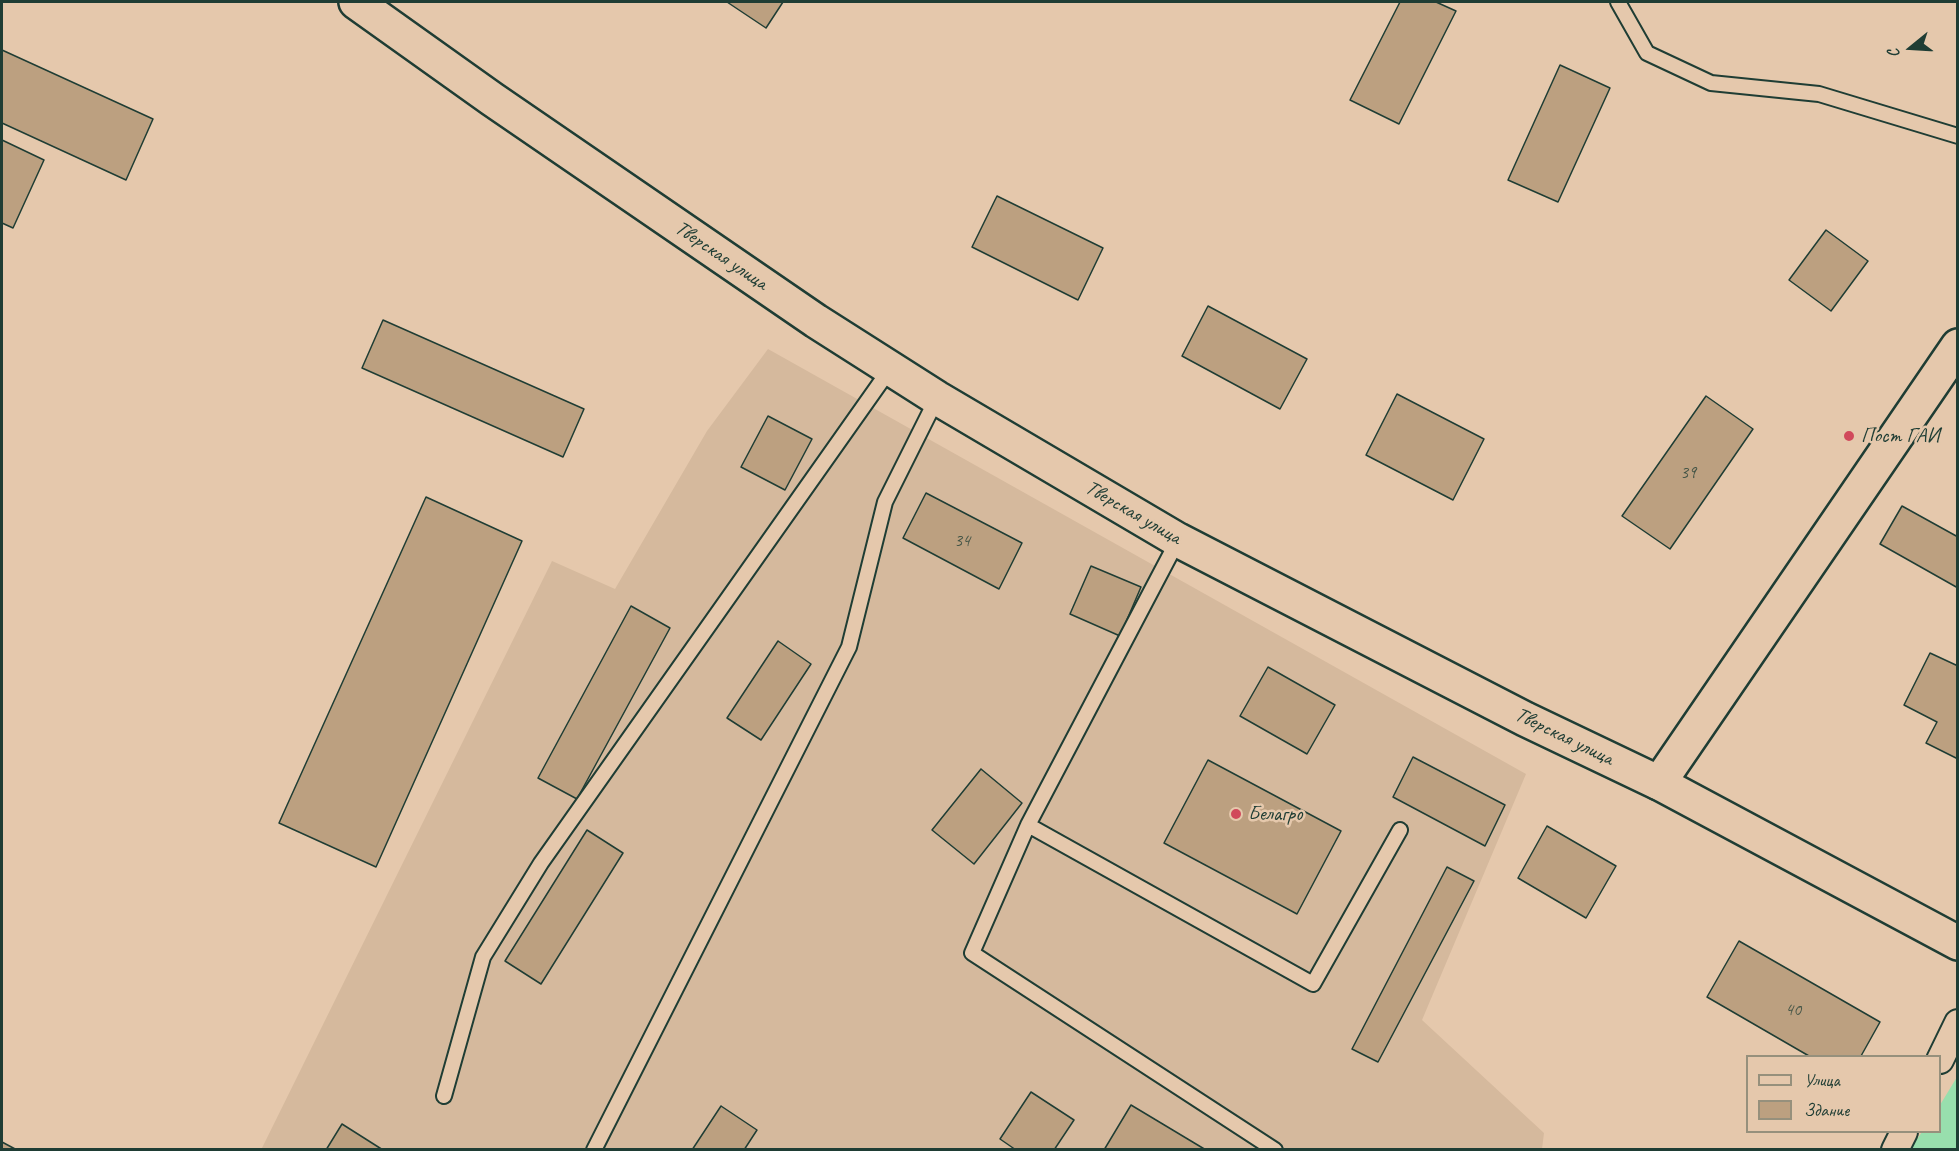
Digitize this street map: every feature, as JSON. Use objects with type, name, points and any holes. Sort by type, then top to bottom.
[{"type":"main road","name":"Тверская улица","points":[[356,2],[492,99],[890,369],[1178,540],[1525,719],[1659,783],[1958,943]]},
{"type":"main road","points":[[1659,783],[1958,346]]},
{"type":"street","points":[[1941,1058],[1958,1023]]},
{"type":"street","points":[[1895,1149],[1903,1133]]},
{"type":"lane","points":[[1618,2],[1647,53],[1711,83],[1819,94],[1958,136]]},
{"type":"lane","points":[[444,1096],[483,957],[541,863],[890,369]]},
{"type":"lane","points":[[594,1149],[849,646],[885,502],[937,398]]},
{"type":"lane","points":[[1178,540],[1028,825],[972,953],[1275,1149]]},
{"type":"lane","points":[[1028,825],[1313,984],[1400,830]]},
{"type":"shaded area","points":[[768,349],[1526,774],[1422,1020],[1544,1133],[1542,1149],[261,1150],[552,561],[615,589],[707,431]]},
{"type":"green space","points":[[1957,1077],[1957,1149],[1910,1149],[1921,1133],[1941,1133],[1941,1103]]},
{"type":"building","points":[[727,2],[783,2],[766,28]]},
{"type":"building","points":[[1400,2],[1436,2],[1456,11],[1399,124],[1350,100]]},
{"type":"building","points":[[2,50],[153,119],[126,180],[2,123]]},
{"type":"building","points":[[1560,65],[1610,88],[1558,202],[1508,180]]},
{"type":"building","points":[[2,140],[44,160],[13,228],[2,223]]},
{"type":"building","points":[[997,196],[1103,248],[1078,300],[972,247]]},
{"type":"building","points":[[1826,230],[1868,261],[1831,311],[1789,280]]},
{"type":"building","points":[[1208,306],[1307,359],[1280,409],[1182,356]]},
{"type":"building","points":[[383,320],[584,409],[563,457],[362,368]]},
{"type":"building","points":[[1397,394],[1484,439],[1453,500],[1366,455]]},
{"type":"building","points":[[1706,396],[1753,429],[1670,549],[1622,516]]},
{"type":"building","points":[[768,416],[812,439],[785,490],[741,467]]},
{"type":"building","points":[[926,493],[1022,543],[999,589],[903,538]]},
{"type":"building","points":[[426,497],[522,541],[376,867],[279,823]]},
{"type":"building","points":[[1902,506],[1958,537],[1958,588],[1880,544]]},
{"type":"building","points":[[1091,566],[1141,587],[1120,636],[1070,614]]},
{"type":"building","points":[[631,606],[670,628],[577,799],[538,778]]},
{"type":"building","points":[[778,641],[811,664],[761,740],[727,718]]},
{"type":"building","points":[[1930,653],[1958,666],[1958,759],[1926,743],[1937,722],[1904,705]]},
{"type":"building","points":[[1268,667],[1335,705],[1307,754],[1240,716]]},
{"type":"building","points":[[1413,757],[1505,805],[1485,846],[1393,797]]},
{"type":"building","points":[[1208,760],[1341,831],[1297,914],[1164,843]]},
{"type":"building","points":[[981,769],[1022,803],[974,864],[932,830]]},
{"type":"building","points":[[1547,826],[1616,866],[1586,918],[1518,878]]},
{"type":"building","points":[[587,830],[623,853],[541,984],[505,961]]},
{"type":"building","points":[[1447,867],[1474,881],[1378,1062],[1352,1049]]},
{"type":"building","points":[[1739,941],[1880,1022],[1862,1055],[1807,1055],[1707,997]]},
{"type":"building","points":[[1031,1092],[1074,1120],[1054,1150],[1016,1150],[1000,1139]]},
{"type":"building","points":[[1131,1105],[1206,1150],[1104,1150]]},
{"type":"building","points":[[721,1106],[757,1130],[744,1150],[692,1150]]},
{"type":"building","points":[[342,1124],[383,1150],[326,1150]]},
{"type":"building","points":[[2,1142],[17,1150],[2,1150]]},
{"type":"place","name":"Пост ГАИ","points":[[1849,436]]},
{"type":"place","name":"Белагро","points":[[1236,814]]}]
